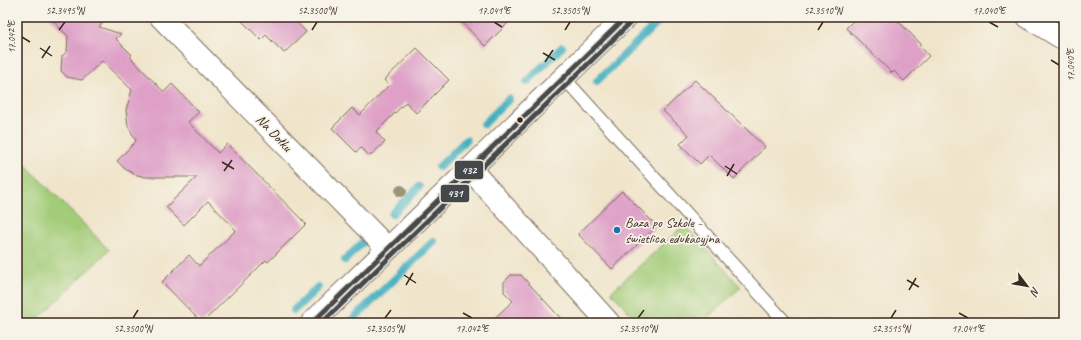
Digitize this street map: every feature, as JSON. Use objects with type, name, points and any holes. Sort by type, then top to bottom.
[{"type":"street","name":"Na Dołku","points":[[161,17],[388,249]]},
{"type":"street","points":[[312,323],[626,17]]},
{"type":"street","points":[[1028,17],[1064,39]]},
{"type":"street","points":[[470,169],[609,323]]},
{"type":"lane","points":[[564,78],[786,323]]},
{"type":"green space","points":[[17,156],[109,250],[39,318],[44,323],[17,323]]},
{"type":"green space","points":[[684,225],[741,287],[702,323],[639,323],[611,292]]},
{"type":"building","points":[[49,17],[108,17],[99,27],[121,34],[116,39],[132,55],[130,57],[164,92],[172,84],[199,112],[188,122],[218,153],[227,144],[306,224],[268,262],[266,260],[202,323],[162,282],[189,255],[199,266],[236,230],[208,201],[184,225],[166,207],[197,177],[145,177],[134,174],[125,169],[117,161],[136,141],[128,126],[126,110],[132,90],[102,61],[82,80],[67,77],[61,71],[62,56],[67,52],[68,36]]},
{"type":"building","points":[[238,17],[292,17],[306,32],[284,53],[266,35],[261,40]]},
{"type":"building","points":[[457,17],[514,17],[485,46]]},
{"type":"building","points":[[857,17],[894,17],[921,44],[919,45],[929,56],[904,81],[894,71],[892,73],[846,28]]},
{"type":"building","points":[[417,48],[449,80],[416,113],[406,102],[376,132],[385,142],[370,156],[361,148],[356,152],[332,128],[352,108],[360,115],[389,85],[384,80]]},
{"type":"building","points":[[695,80],[765,147],[734,179],[709,155],[700,164],[680,144],[689,135],[663,111]]},
{"type":"building","name":"Baza po Szkole - świetlica edukacyjna","points":[[622,191],[657,226],[612,269],[578,234]]},
{"type":"building","points":[[511,275],[521,275],[565,323],[489,323],[513,301],[504,292],[504,282]]},
{"type":"waterway","points":[[597,81],[663,17]]},
{"type":"waterway","points":[[527,82],[562,47]]},
{"type":"waterway","points":[[484,124],[509,99]]},
{"type":"waterway","points":[[439,167],[466,140]]},
{"type":"waterway","points":[[392,214],[419,187]]},
{"type":"waterway","points":[[345,260],[366,239]]},
{"type":"waterway","points":[[349,323],[434,241]]},
{"type":"waterway","points":[[294,310],[318,287]]},
{"type":"transit line","name":"432","points":[[312,323],[626,17]]},
{"type":"transit line","name":"431","points":[[322,323],[631,22]]},
{"type":"place","name":"Baza po Szkole - świetlica edukacyjna","points":[[617,230]]}]
